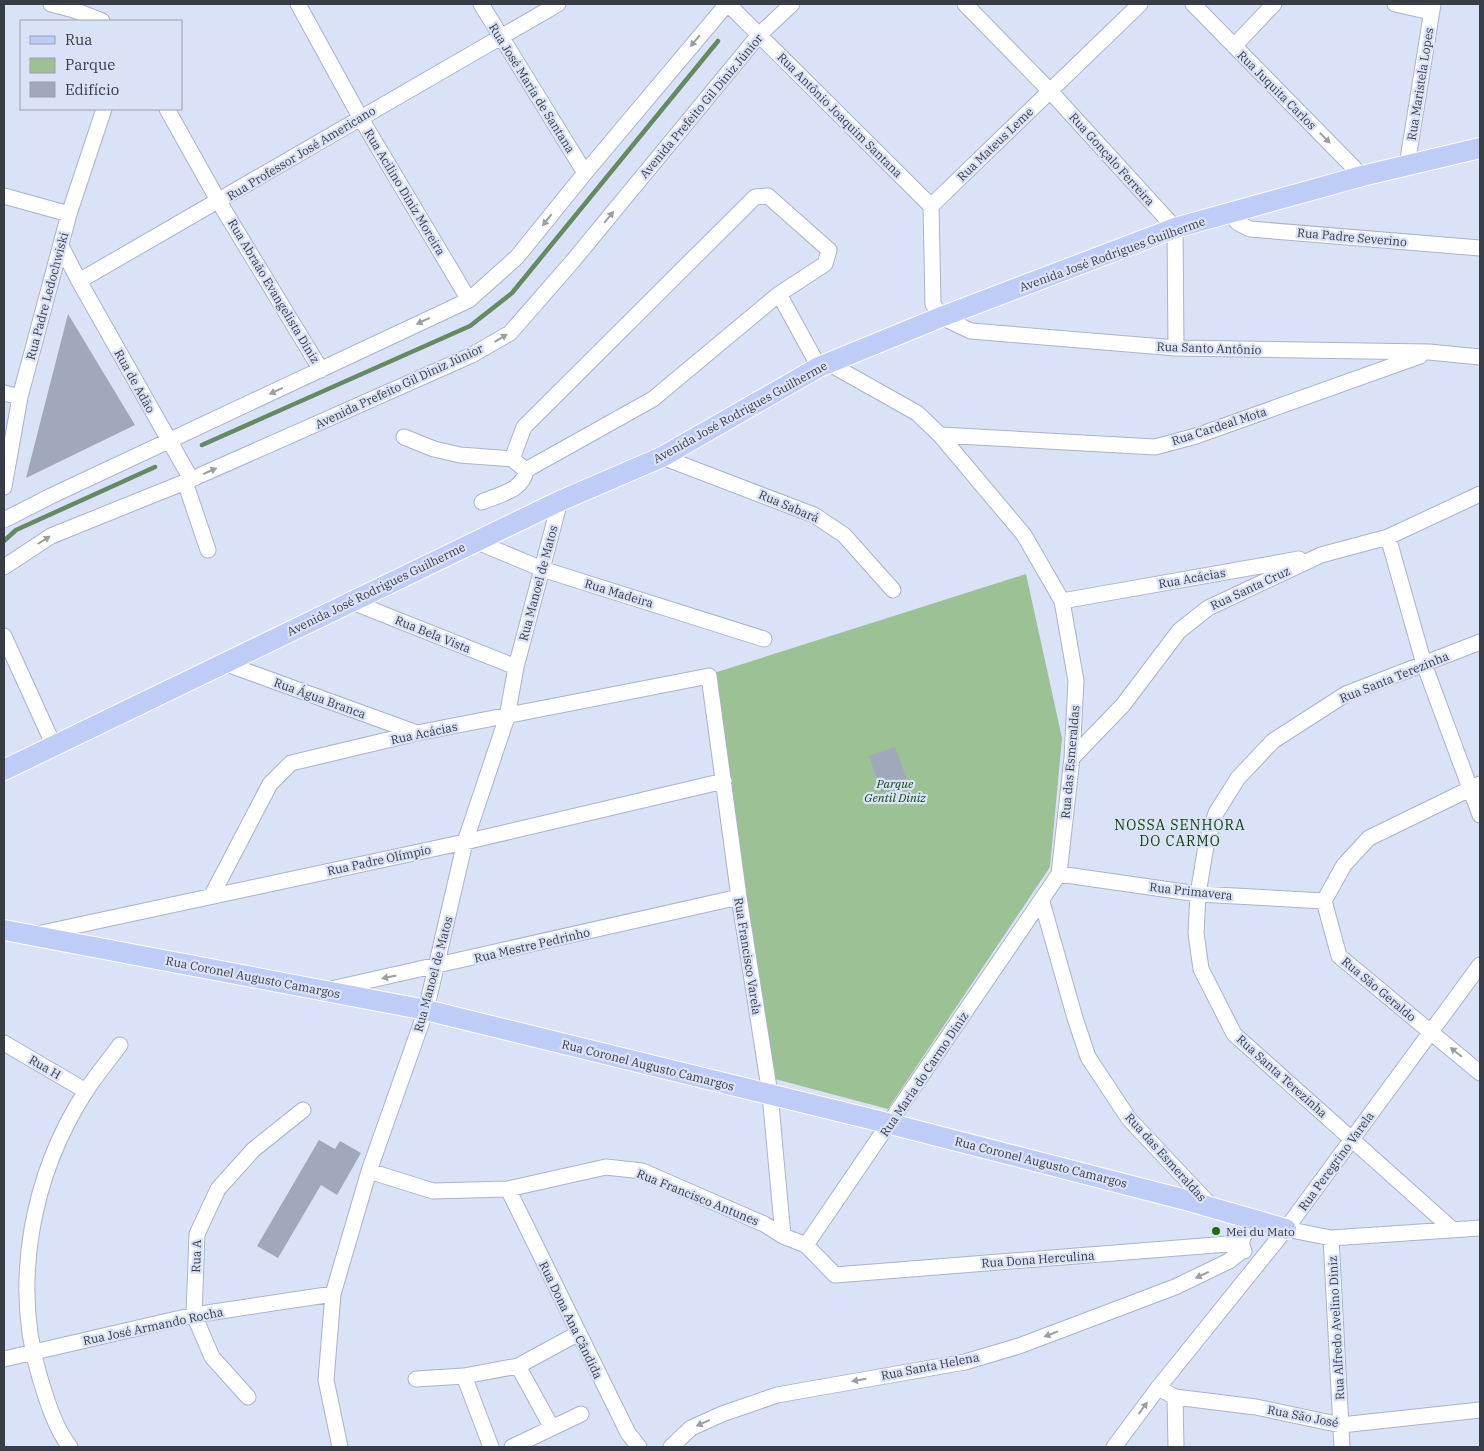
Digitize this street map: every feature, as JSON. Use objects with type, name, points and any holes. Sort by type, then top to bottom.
[{"type":"main road","name":"Avenida José Rodrigues Guilherme","points":[[4,770],[560,501],[662,457],[823,365],[941,317],[1175,228],[1362,176],[1480,148]]},
{"type":"main road","name":"Rua Coronel Augusto Camargos","points":[[4,930],[426,1010],[891,1124],[1212,1207],[1248,1237],[1286,1229]]},
{"type":"street","points":[[51,4],[78,7],[100,20]]},
{"type":"street","name":"Rua Acilino Diniz Moreira","points":[[298,4],[360,117],[469,300]]},
{"type":"street","name":"Rua José Maria de Santana","points":[[481,4],[585,172]]},
{"type":"street","name":"Rua Professor José Americano","points":[[79,282],[219,202],[360,117],[558,4]]},
{"type":"street","points":[[4,520],[51,496],[469,300],[517,257],[585,172],[727,4]]},
{"type":"street","name":"Rua Antônio Joaquim Santana","points":[[727,4],[931,206]]},
{"type":"street","name":"Avenida Prefeito Gil Diniz Júnior","points":[[4,567],[51,536],[188,481],[472,356],[510,333],[572,262],[759,35],[792,4]]},
{"type":"street","name":"Rua Gonçalo Ferreira","points":[[965,4],[1050,91],[1175,228]]},
{"type":"street","name":"Rua Mateus Leme","points":[[931,206],[1140,4]]},
{"type":"street","name":"Rua Juquita Carlos","points":[[1192,4],[1362,176]]},
{"type":"street","points":[[1234,46],[1274,4]]},
{"type":"street","points":[[1394,4],[1432,8]]},
{"type":"street","name":"Rua Maristela Lopes","points":[[1407,165],[1432,8]]},
{"type":"street","name":"Rua Padre Ledochwiski","points":[[4,487],[20,397],[69,214],[104,110]]},
{"type":"street","name":"Rua Abraão Evangelista Diniz","points":[[168,110],[219,202],[321,370]]},
{"type":"street","points":[[4,196],[69,214]]},
{"type":"street","points":[[512,459],[524,427],[755,197],[768,196],[829,250],[825,264],[779,294],[653,399],[526,470]]},
{"type":"street","points":[[931,206],[933,304],[941,317]]},
{"type":"street","name":"Rua Padre Severino","points":[[1230,213],[1238,223],[1250,229],[1480,248]]},
{"type":"street","points":[[1175,228],[1176,348]]},
{"type":"street","points":[[61,246],[79,282]]},
{"type":"street","name":"Rua de Adão","points":[[79,282],[169,442],[188,481],[208,550]]},
{"type":"street","points":[[779,294],[823,365]]},
{"type":"street","name":"Rua Santo Antônio","points":[[941,317],[971,331],[1176,348],[1429,352],[1480,357]]},
{"type":"street","name":"Rua Cardeal Mota","points":[[940,436],[1155,447],[1196,436],[1429,352]]},
{"type":"street","name":"Rua das Esmeraldas","points":[[823,365],[917,413],[940,436],[1024,535],[1062,601],[1076,681],[1072,758],[1060,874],[1042,902],[1088,1057],[1130,1119],[1212,1207]]},
{"type":"street","points":[[4,392],[20,397]]},
{"type":"street","points":[[404,436],[434,449],[460,455],[512,459],[526,470]]},
{"type":"street","name":"Rua Sabará","points":[[662,457],[814,515],[844,535],[893,590]]},
{"type":"street","points":[[482,502],[521,485],[525,479],[526,470]]},
{"type":"street","name":"Rua Santa Cruz","points":[[1072,758],[1123,705],[1179,631],[1208,608],[1322,555],[1388,537],[1480,494]]},
{"type":"street","name":"Rua Manoel de Matos","points":[[340,1447],[326,1380],[334,1294],[369,1171],[426,1010],[465,842],[507,717],[516,667],[560,501]]},
{"type":"street","points":[[1388,537],[1424,664],[1476,785],[1480,815]]},
{"type":"street","name":"Rua Madeira","points":[[475,542],[542,569],[764,639]]},
{"type":"street","name":"Rua Acácias","points":[[1062,601],[1322,555]]},
{"type":"street","name":"Rua Bela Vista","points":[[350,601],[516,667]]},
{"type":"street","points":[[4,636],[54,746]]},
{"type":"street","name":"Rua Santa Terezinha","points":[[1452,1229],[1234,1034],[1201,969],[1196,933],[1198,894],[1206,846],[1216,813],[1238,778],[1273,741],[1346,694],[1480,642]]},
{"type":"street","name":"Rua Água Branca","points":[[224,662],[417,733]]},
{"type":"street","name":"Rua Acácias","points":[[212,895],[270,784],[291,763],[417,733],[507,717],[708,676]]},
{"type":"street","name":"Rua Francisco Varela","points":[[708,676],[739,897],[770,1094],[783,1236]]},
{"type":"street","name":"Rua Padre Olímpio","points":[[33,935],[465,842],[724,781]]},
{"type":"street","points":[[1324,901],[1344,865],[1369,838],[1476,785]]},
{"type":"street","name":"Rua Primavera","points":[[1060,874],[1198,894],[1324,901]]},
{"type":"street","name":"Rua Mestre Pedrinho","points":[[325,991],[739,897]]},
{"type":"street","name":"Rua São Geraldo","points":[[1324,901],[1339,956],[1480,1073]]},
{"type":"street","name":"Rua Maria do Carmo Diniz","points":[[806,1245],[1042,902]]},
{"type":"street","name":"Rua Peregrino Varela","points":[[1114,1447],[1158,1388],[1286,1229],[1480,966]]},
{"type":"street","name":"Rua H","points":[[4,1043],[86,1091]]},
{"type":"street","points":[[70,1447],[63,1438],[46,1396],[32,1353],[27,1293],[29,1242],[42,1186],[59,1141],[86,1091],[120,1045]]},
{"type":"street","name":"Rua A","points":[[248,1397],[212,1357],[194,1315],[197,1234],[218,1189],[253,1150],[303,1110]]},
{"type":"street","name":"Rua Francisco Antunes","points":[[369,1171],[432,1191],[508,1190],[606,1167],[642,1171],[764,1224],[783,1236],[806,1245],[835,1275]]},
{"type":"street","name":"Rua Dona Ana Cândida","points":[[508,1190],[577,1334],[628,1433],[639,1447]]},
{"type":"street","points":[[1286,1229],[1330,1238],[1480,1228]]},
{"type":"street","points":[[1248,1237],[1250,1255],[1265,1253]]},
{"type":"street","name":"Rua Santa Helena","points":[[671,1447],[691,1428],[722,1414],[777,1396],[965,1362],[1019,1346],[1175,1288],[1229,1261],[1248,1237]]},
{"type":"street","name":"Rua Dona Herculina","points":[[835,1275],[1248,1237]]},
{"type":"street","name":"Rua Alfredo Avelino Diniz","points":[[1330,1238],[1342,1447]]},
{"type":"street","points":[[1229,1261],[1236,1271],[1245,1278]]},
{"type":"street","name":"Rua José Armando Rocha","points":[[4,1359],[194,1315],[334,1294]]},
{"type":"street","points":[[416,1379],[464,1376],[518,1366],[577,1334]]},
{"type":"street","points":[[518,1366],[552,1428]]},
{"type":"street","points":[[464,1376],[491,1447]]},
{"type":"street","name":"Rua São José","points":[[1158,1388],[1175,1396],[1256,1407],[1341,1425],[1480,1410]]},
{"type":"street","points":[[1175,1396],[1176,1447]]},
{"type":"street","points":[[512,1447],[581,1414]]},
{"type":"green space","name":"Parque Gentil Diniz","points":[[1026,574],[1062,738],[1050,867],[888,1109],[771,1078],[714,673]]},
{"type":"building","points":[[68,314],[135,425],[26,478]]},
{"type":"building","points":[[895,747],[908,783],[881,792],[869,756]]},
{"type":"building","points":[[319,1140],[335,1149],[340,1141],[361,1153],[337,1195],[321,1185],[278,1258],[257,1246]]},
{"type":"waterway","points":[[202,445],[470,326],[512,293],[718,41]]},
{"type":"waterway","points":[[4,541],[16,530],[155,467]]},
{"type":"place","name":"Mei du Mato","points":[[1216,1231]]},
{"type":"district","name":"NOSSA SENHORA DO CARMO","points":[[1180,834]]}]
